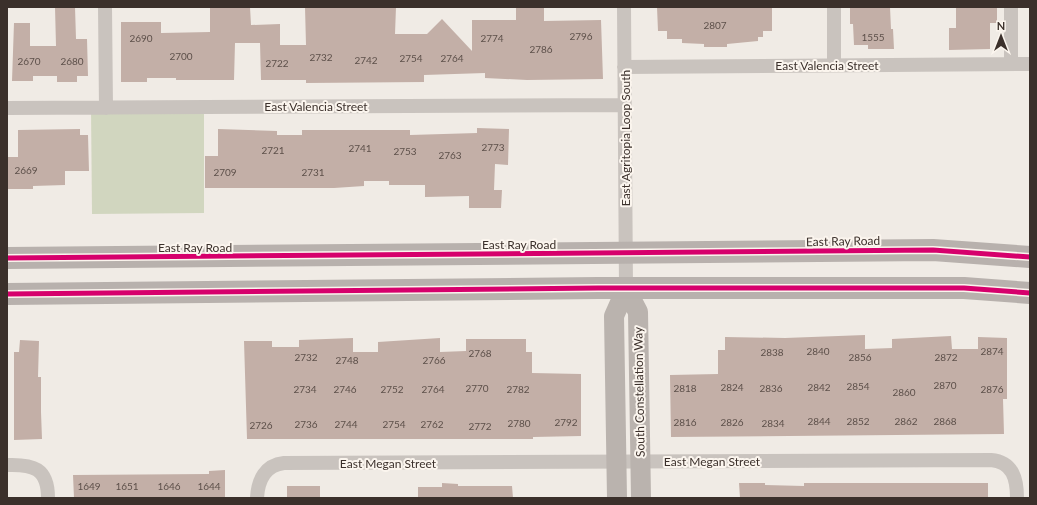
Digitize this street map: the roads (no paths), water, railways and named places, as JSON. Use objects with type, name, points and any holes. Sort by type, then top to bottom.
[{"type":"main road","name":"East Ray Road","points":[[7,294],[626,270],[933,250],[1030,257]]},
{"type":"main road","name":"East Ray Road","points":[[7,258],[626,270],[964,288],[1030,293]]},
{"type":"street","points":[[105,7],[106,108]]},
{"type":"street","name":"East Agritopia Loop South","points":[[624,7],[626,270]]},
{"type":"street","points":[[834,7],[834,65]]},
{"type":"street","points":[[1011,7],[1011,64]]},
{"type":"street","name":"East Valencia Street","points":[[624,67],[1030,64]]},
{"type":"street","name":"East Valencia Street","points":[[7,108],[625,105]]},
{"type":"street","name":"South Constellation Way","points":[[626,270],[638,312],[641,498]]},
{"type":"street","name":"South Constellation Way","points":[[618,498],[614,316],[626,270]]},
{"type":"street","name":"East Megan Street","points":[[257,498],[260,480],[266,470],[284,463],[991,460],[1000,462],[1012,470],[1017,484],[1017,498]]},
{"type":"street","points":[[7,465],[28,465],[36,469],[43,476],[47,486],[48,498]]}]
